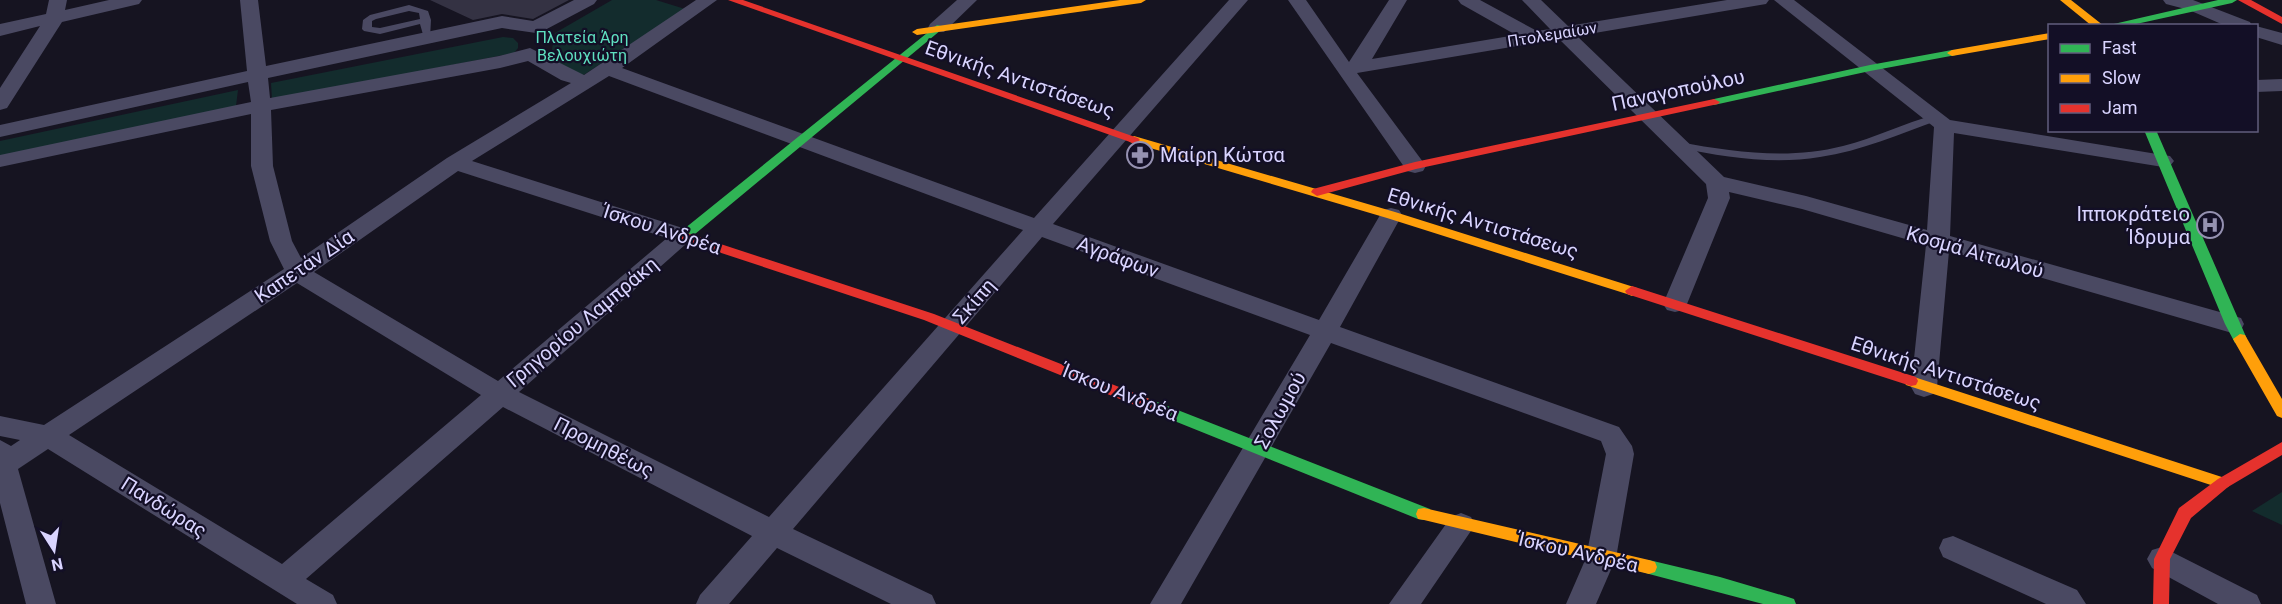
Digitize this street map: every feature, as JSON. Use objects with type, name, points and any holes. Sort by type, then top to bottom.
[{"type":"street","points":[[0,30],[56,9],[133,0]]},
{"type":"street","points":[[249,0],[261,106],[262,166],[281,240],[297,272]]},
{"type":"street","points":[[0,131],[256,72],[426,28],[502,22],[536,27],[588,0]]},
{"type":"street","name":"Καπετάν Δία","points":[[2,458],[49,436],[297,272],[455,163],[606,69],[708,0]]},
{"type":"street","name":"Εθνικής Αντιστάσεως","points":[[733,0],[1118,135],[1317,192],[1675,304],[2223,483]]},
{"type":"street","points":[[904,35],[937,28],[1141,0]]},
{"type":"street","name":"Σκίπη","points":[[711,604],[1118,135],[1239,0]]},
{"type":"street","points":[[1297,0],[1350,68],[1415,166]]},
{"type":"street","points":[[1350,68],[1398,0]]},
{"type":"street","points":[[1467,0],[1534,37]]},
{"type":"street","points":[[1531,0],[1717,182],[1719,198],[1675,304]]},
{"type":"street","name":"Πτολεμαίων","points":[[1350,68],[1760,0]]},
{"type":"street","points":[[1783,0],[1939,121],[2163,161]]},
{"type":"street","points":[[2065,0],[2096,24]]},
{"type":"street","points":[[2172,0],[2200,7],[2238,24]]},
{"type":"street","points":[[2119,24],[2232,0]]},
{"type":"street","points":[[2243,0],[2282,21]]},
{"type":"street","name":"Γρηγορίου Λαμπράκη","points":[[284,580],[498,393],[684,236],[937,28],[963,1]]},
{"type":"street","points":[[0,105],[56,9]]},
{"type":"street","points":[[530,54],[536,27]]},
{"type":"street","points":[[2258,32],[2282,39]]},
{"type":"street","name":"Παναγοπούλου","points":[[1317,192],[1415,166],[1870,69],[2048,36]]},
{"type":"street","points":[[859,44],[881,39]]},
{"type":"street","points":[[0,161],[261,106],[500,62],[530,54],[568,76],[585,81]]},
{"type":"street","name":"Αγράφων","points":[[606,69],[1038,228],[1610,434],[1619,446],[1620,454],[1601,558]]},
{"type":"street","points":[[2258,86],[2281,86]]},
{"type":"street","points":[[1924,387],[1938,243],[1939,121]]},
{"type":"street","points":[[2151,132],[2232,324],[2282,412]]},
{"type":"street","name":"Ίσκου Ανδρέα","points":[[455,163],[684,236],[952,326],[1428,516],[1720,584],[1788,604]]},
{"type":"street","name":"Κοσμά Αιτωλού","points":[[1717,182],[1806,204],[2232,324]]},
{"type":"street","name":"Σολωμού","points":[[1165,604],[1258,449],[1391,215]]},
{"type":"street","name":"Προμηθέως","points":[[297,272],[498,393],[921,604]]},
{"type":"street","name":"Πανδώρας","points":[[0,426],[49,436],[322,604]]},
{"type":"street","points":[[2161,604],[2163,559],[2185,513],[2223,483],[2282,448]]},
{"type":"street","points":[[2,458],[41,604]]},
{"type":"street","points":[[1404,604],[1461,525]]},
{"type":"street","points":[[1953,548],[2066,598],[2071,604]]},
{"type":"street","points":[[1581,604],[1601,558]]},
{"type":"street","points":[[2163,559],[2246,604]]},
{"type":"lane","points":[[409,8],[423,11],[426,28],[380,31],[367,29],[370,19],[409,8]]},
{"type":"lane","points":[[1677,145],[1766,157],[1819,154],[1857,145],[1914,125],[1939,121]]},
{"type":"green space","name":"Πλατεία Άρη Βελουχιώτη","points":[[612,0],[656,0],[685,9],[581,76],[550,60],[555,33]]},
{"type":"green space","points":[[503,37],[513,38],[518,43],[518,48],[514,53],[272,100],[271,83]]},
{"type":"green space","points":[[238,90],[236,106],[0,158],[0,141]]},
{"type":"green space","points":[[2282,492],[2282,525],[2252,511]]},
{"type":"building","points":[[430,0],[569,0],[533,19],[502,14],[473,20]]},
{"type":"traffic: fast","points":[[2119,24],[2232,0]]},
{"type":"traffic: fast","points":[[684,236],[937,28]]},
{"type":"traffic: fast","points":[[1714,102],[1870,68],[1952,53]]},
{"type":"traffic: fast","points":[[2151,132],[2240,339]]},
{"type":"traffic: fast","points":[[1147,404],[1424,514]]},
{"type":"traffic: fast","points":[[1649,567],[1720,584],[1788,604]]},
{"type":"traffic: slow","points":[[917,32],[1141,0]]},
{"type":"traffic: slow","points":[[2065,0],[2096,24]]},
{"type":"traffic: slow","points":[[1952,53],[2048,36]]},
{"type":"traffic: slow","points":[[1134,140],[1391,215],[1632,291]]},
{"type":"traffic: slow","points":[[2240,339],[2282,412]]},
{"type":"traffic: slow","points":[[1911,381],[2223,483]]},
{"type":"traffic: slow","points":[[1424,514],[1649,567]]},
{"type":"traffic: jam","points":[[733,0],[1134,140]]},
{"type":"traffic: jam","points":[[2243,0],[2282,21]]},
{"type":"traffic: jam","points":[[1317,192],[1415,166],[1714,102]]},
{"type":"traffic: jam","points":[[684,236],[929,317],[1147,404]]},
{"type":"traffic: jam","points":[[1632,291],[1911,381]]},
{"type":"traffic: jam","points":[[2161,604],[2162,559],[2185,513],[2223,483],[2282,448]]},
{"type":"place","name":"Μαίρη Κώτσα","points":[[1140,155]]},
{"type":"place","name":"Ιπποκράτειο Ίδρυμα","points":[[2210,225]]}]
